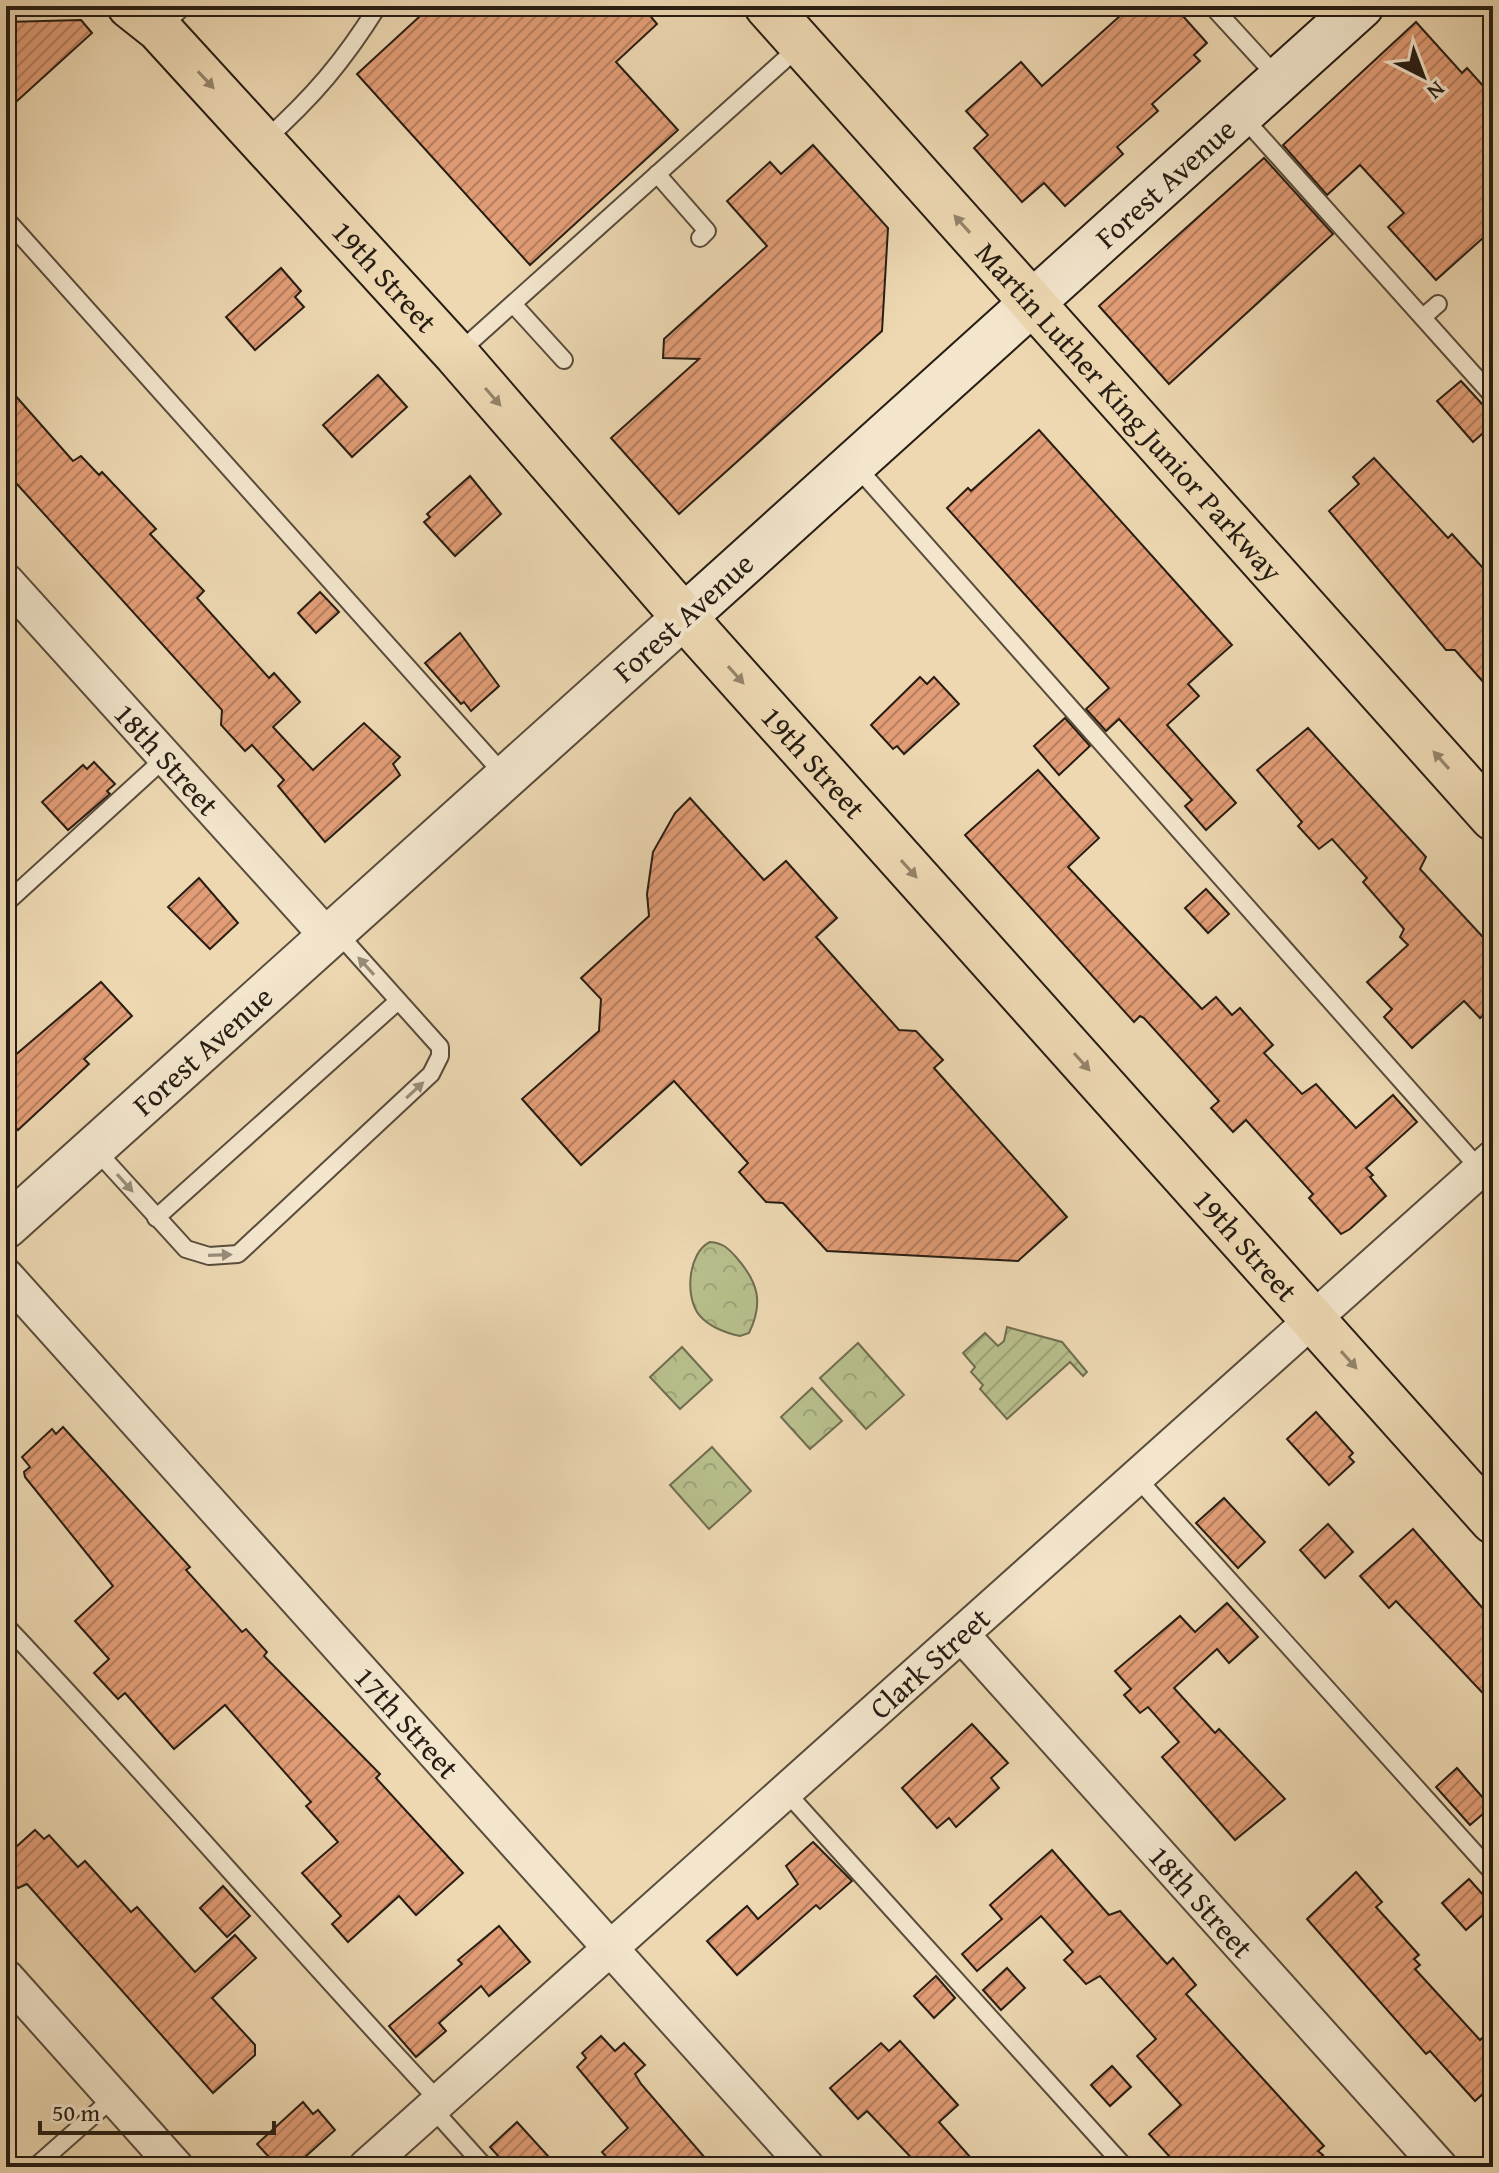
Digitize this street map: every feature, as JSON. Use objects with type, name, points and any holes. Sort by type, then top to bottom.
[{"type":"main road","name":"Martin Luther King Junior Parkway","points":[[767,6],[1493,818]]},
{"type":"main road","name":"Forest Avenue","points":[[684,617],[1361,6]]},
{"type":"main road","name":"19th Street","points":[[158,14],[264,141],[457,355],[684,617],[1493,1521]]},
{"type":"street","name":"18th Street","points":[[7,584],[331,934]]},
{"type":"street","name":"Forest Avenue","points":[[6,1227],[684,617]]},
{"type":"street","name":"Clark Street","points":[[366,2167],[1313,1320],[1489,1171]]},
{"type":"street","name":"17th Street","points":[[6,1276],[807,2167]]},
{"type":"street","name":"18th Street","points":[[962,1635],[1440,2167]]},
{"type":"street","points":[[6,1977],[176,2167]]},
{"type":"lane","points":[[264,141],[315,96],[349,53],[378,6]]},
{"type":"lane","points":[[1212,6],[1279,80]]},
{"type":"lane","points":[[457,355],[802,44]]},
{"type":"lane","points":[[1241,115],[1493,396]]},
{"type":"lane","points":[[657,174],[707,231],[700,238]]},
{"type":"lane","points":[[6,219],[506,777]]},
{"type":"lane","points":[[513,304],[564,360]]},
{"type":"lane","points":[[1423,317],[1438,304]]},
{"type":"lane","points":[[854,464],[1489,1171]]},
{"type":"lane","points":[[6,903],[165,758]]},
{"type":"lane","points":[[94,1148],[186,1249],[209,1256],[238,1254],[431,1074],[440,1056],[440,1047],[331,934]]},
{"type":"lane","points":[[156,1218],[398,1001]]},
{"type":"lane","points":[[1137,1478],[1493,1873]]},
{"type":"lane","points":[[6,1626],[135,1763],[436,2105],[485,2167]]},
{"type":"lane","points":[[787,1793],[1125,2167]]},
{"type":"lane","points":[[35,2167],[114,2097]]},
{"type":"green space","points":[[710,1242],[730,1251],[754,1284],[756,1312],[749,1333],[740,1336],[718,1329],[704,1320],[695,1308],[690,1287],[693,1265],[697,1255]]},
{"type":"green space","points":[[1007,1327],[1062,1342],[1087,1372],[1083,1376],[1070,1362],[1007,1419],[980,1389],[983,1385],[971,1372],[975,1367],[963,1353],[985,1333],[998,1346],[1004,1341]]},
{"type":"green space","points":[[858,1343],[904,1395],[866,1429],[820,1378]]},
{"type":"green space","points":[[682,1347],[712,1380],[680,1409],[650,1377]]},
{"type":"green space","points":[[812,1388],[842,1421],[810,1449],[781,1417]]},
{"type":"green space","points":[[712,1447],[751,1491],[709,1529],[670,1485]]},
{"type":"building","points":[[431,6],[642,6],[657,24],[616,62],[678,130],[530,265],[357,74]]},
{"type":"building","points":[[1131,6],[1174,6],[1207,43],[1194,55],[1200,61],[1152,104],[1158,111],[1117,147],[1123,154],[1065,206],[1044,183],[1022,202],[974,148],[988,135],[966,111],[1021,62],[1042,86]]},
{"type":"building","points":[[81,20],[92,33],[6,111],[6,22]]},
{"type":"building","points":[[1416,22],[1462,73],[1467,68],[1493,97],[1493,229],[1436,280],[1388,227],[1404,213],[1360,165],[1327,195],[1283,145]]},
{"type":"building","points":[[813,145],[888,228],[882,331],[679,514],[611,438],[699,359],[663,358],[664,339],[767,246],[727,201],[770,162],[781,174]]},
{"type":"building","points":[[1264,158],[1333,234],[1169,384],[1099,306]]},
{"type":"building","points":[[281,268],[301,291],[295,297],[304,307],[255,350],[226,317]]},
{"type":"building","points":[[378,375],[407,407],[352,457],[323,425]]},
{"type":"building","points":[[1461,381],[1493,416],[1493,424],[1473,442],[1437,401]]},
{"type":"building","points":[[6,385],[73,461],[81,456],[99,475],[102,472],[156,529],[150,534],[204,591],[197,598],[269,678],[274,673],[300,702],[273,727],[313,770],[364,723],[400,757],[393,764],[400,775],[325,842],[278,786],[284,780],[252,745],[245,751],[221,725],[222,710],[6,472]]},
{"type":"building","points":[[1039,430],[1232,645],[1188,684],[1199,696],[1167,725],[1236,803],[1206,830],[1185,806],[1192,800],[1119,719],[1106,731],[1086,709],[1109,688],[947,508],[968,488],[971,491]]},
{"type":"building","points":[[1374,458],[1448,538],[1452,534],[1493,579],[1493,693],[1455,650],[1446,650],[1329,511],[1359,484],[1353,477]]},
{"type":"building","points":[[470,476],[501,514],[455,556],[424,522],[430,517],[427,514]]},
{"type":"building","points":[[320,592],[339,612],[316,633],[298,613]]},
{"type":"building","points":[[460,633],[499,686],[471,711],[425,663]]},
{"type":"building","points":[[920,677],[927,684],[934,677],[959,704],[904,754],[897,746],[893,749],[871,725]]},
{"type":"building","points":[[1065,718],[1090,746],[1059,775],[1034,746]]},
{"type":"building","points":[[1308,728],[1426,857],[1420,869],[1493,948],[1493,1007],[1480,1018],[1464,1001],[1412,1048],[1384,1017],[1392,1009],[1367,982],[1408,945],[1400,937],[1404,929],[1363,882],[1367,878],[1332,839],[1319,849],[1298,826],[1302,822],[1257,770]]},
{"type":"building","points":[[94,762],[115,784],[107,791],[110,794],[68,830],[42,802],[83,765],[87,769]]},
{"type":"building","points":[[1038,770],[1099,838],[1068,867],[1202,1009],[1216,997],[1232,1015],[1240,1008],[1273,1045],[1264,1053],[1302,1094],[1316,1084],[1356,1128],[1393,1095],[1417,1122],[1366,1168],[1386,1196],[1350,1229],[1341,1234],[1309,1198],[1313,1194],[1246,1120],[1233,1132],[1211,1108],[1219,1101],[1144,1018],[1140,1016],[1134,1022],[965,835]]},
{"type":"building","points":[[690,798],[764,880],[786,861],[837,918],[816,937],[899,1030],[916,1031],[943,1060],[934,1068],[1067,1217],[1018,1261],[827,1251],[783,1203],[766,1202],[739,1172],[748,1163],[674,1081],[581,1165],[522,1099],[599,1031],[601,999],[581,978],[649,916],[647,894],[653,852],[675,813]]},
{"type":"building","points":[[199,878],[238,923],[210,949],[168,907]]},
{"type":"building","points":[[1206,889],[1229,914],[1208,933],[1185,908]]},
{"type":"building","points":[[101,982],[132,1016],[84,1059],[89,1064],[18,1130],[6,1117],[6,1063]]},
{"type":"building","points":[[1316,1412],[1353,1453],[1349,1457],[1354,1462],[1329,1485],[1287,1439]]},
{"type":"building","points":[[63,1427],[190,1567],[186,1570],[242,1632],[246,1629],[267,1652],[264,1656],[380,1774],[376,1778],[463,1873],[416,1915],[399,1896],[348,1942],[332,1924],[341,1916],[302,1873],[338,1842],[306,1806],[311,1802],[225,1705],[174,1749],[125,1693],[118,1699],[94,1673],[109,1659],[75,1621],[113,1586],[25,1477],[24,1472],[30,1467],[22,1457],[52,1429],[56,1434]]},
{"type":"building","points":[[1224,1498],[1265,1542],[1238,1568],[1196,1523]]},
{"type":"building","points":[[1328,1524],[1353,1552],[1325,1578],[1300,1550]]},
{"type":"building","points":[[1413,1529],[1493,1620],[1493,1704],[1396,1601],[1389,1608],[1360,1576]]},
{"type":"building","points":[[1227,1603],[1258,1637],[1229,1663],[1217,1649],[1174,1688],[1215,1733],[1219,1729],[1285,1799],[1235,1840],[1162,1757],[1179,1742],[1148,1707],[1140,1713],[1124,1695],[1131,1689],[1115,1671],[1180,1616],[1195,1632]]},
{"type":"building","points":[[972,1724],[1008,1763],[991,1778],[999,1788],[956,1827],[949,1818],[937,1828],[902,1788]]},
{"type":"building","points":[[1457,1768],[1491,1807],[1470,1825],[1436,1787]]},
{"type":"building","points":[[35,1830],[44,1839],[49,1835],[78,1867],[85,1861],[131,1912],[137,1907],[195,1972],[235,1935],[256,1958],[212,1998],[255,2045],[255,2055],[213,2093],[27,1884],[18,1888],[6,1875],[6,1856]]},
{"type":"building","points":[[813,1842],[852,1881],[820,1909],[816,1905],[737,1975],[707,1941],[747,1906],[758,1919],[798,1884],[786,1866]]},
{"type":"building","points":[[1052,1850],[1109,1915],[1120,1911],[1167,1964],[1173,1958],[1196,1985],[1186,1994],[1324,2146],[1318,2151],[1323,2155],[1310,2167],[1179,2167],[1149,2134],[1181,2105],[1137,2056],[1156,2039],[1100,1976],[1086,1984],[1064,1960],[1073,1952],[1041,1916],[977,1971],[962,1954],[1002,1919],[990,1905]]},
{"type":"building","points":[[1356,1872],[1382,1902],[1376,1907],[1419,1955],[1414,1959],[1420,1965],[1415,1969],[1480,2040],[1493,2028],[1493,2085],[1475,2101],[1430,2051],[1426,2054],[1307,1919]]},
{"type":"building","points":[[1469,1879],[1493,1906],[1466,1930],[1442,1903]]},
{"type":"building","points":[[223,1886],[250,1916],[227,1937],[200,1908]]},
{"type":"building","points":[[499,1926],[530,1962],[489,1996],[481,1986],[439,2023],[446,2031],[416,2057],[389,2026],[462,1964],[458,1960]]},
{"type":"building","points":[[1007,1968],[1025,1988],[1001,2010],[983,1990]]},
{"type":"building","points":[[936,1976],[955,1998],[934,2018],[914,1996]]},
{"type":"building","points":[[601,2036],[615,2051],[624,2043],[645,2065],[635,2074],[641,2084],[713,2167],[615,2167],[602,2152],[628,2128],[577,2067],[586,2058],[582,2053]]},
{"type":"building","points":[[900,2041],[958,2105],[939,2122],[979,2167],[920,2167],[867,2111],[858,2119],[830,2088],[881,2043],[889,2051]]},
{"type":"building","points":[[1112,2066],[1131,2087],[1110,2106],[1091,2085]]},
{"type":"building","points":[[303,2102],[313,2114],[318,2110],[335,2130],[294,2167],[278,2167],[257,2144]]},
{"type":"building","points":[[517,2122],[558,2167],[508,2167],[490,2147]]}]
